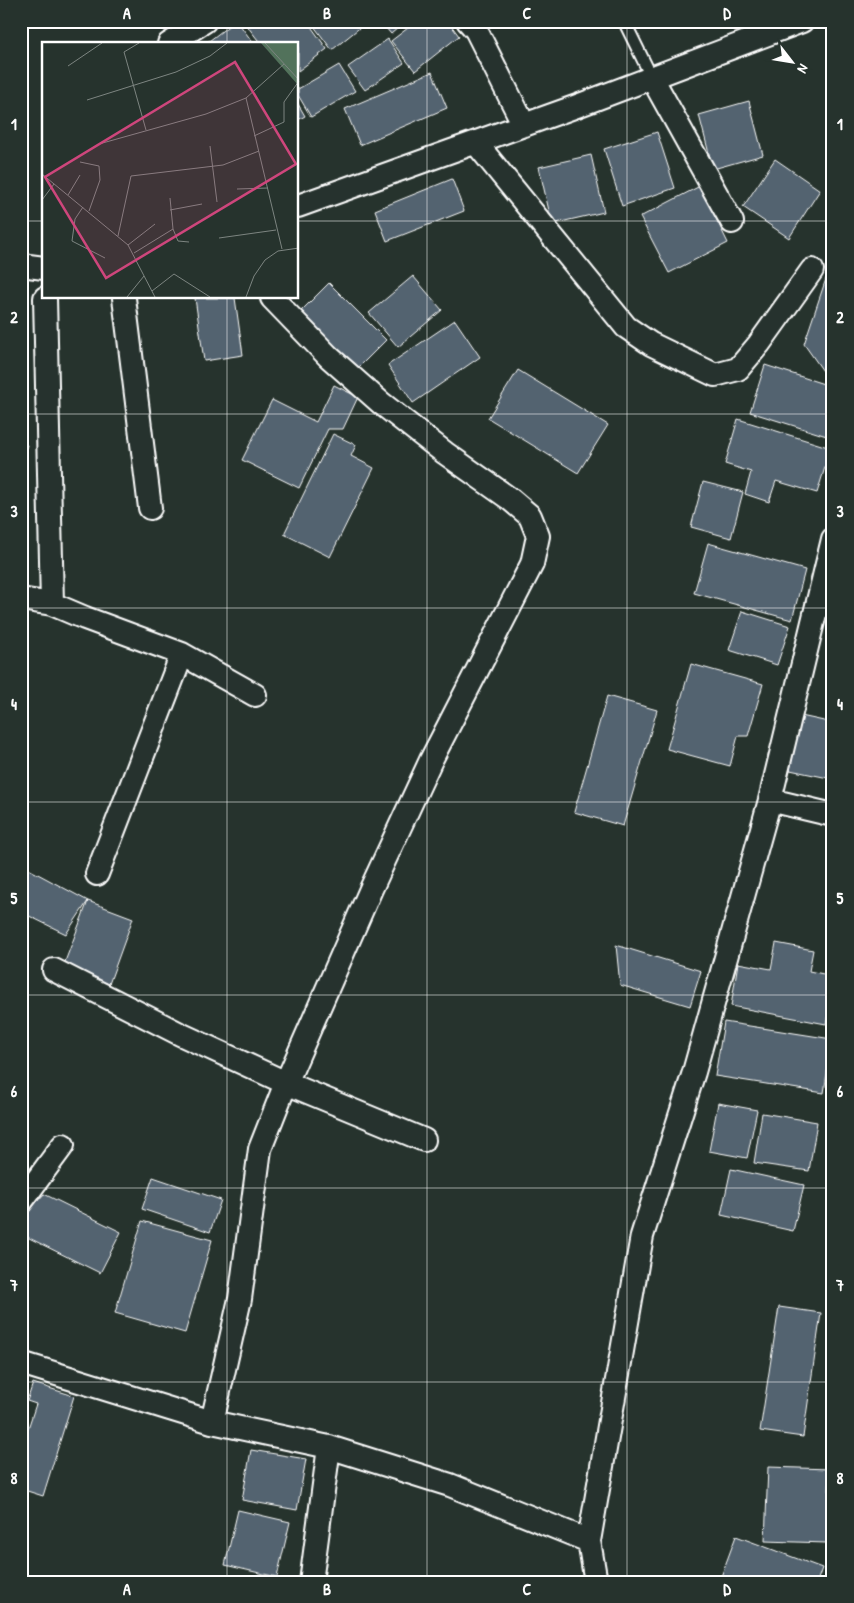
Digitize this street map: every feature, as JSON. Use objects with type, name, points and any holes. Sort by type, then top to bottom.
[{"type":"street","points":[[172,42],[205,21]]},
{"type":"street","points":[[468,21],[476,30],[524,125]]},
{"type":"street","points":[[299,206],[652,78],[775,26],[802,21]]},
{"type":"street","points":[[652,78],[732,222]]},
{"type":"street","points":[[476,143],[626,327],[651,344],[715,375],[738,369],[759,344],[812,270]]},
{"type":"street","points":[[21,266],[42,268]]},
{"type":"street","points":[[45,299],[52,604]]},
{"type":"street","points":[[124,299],[150,508]]},
{"type":"street","points":[[212,1422],[240,1299],[260,1149],[286,1083],[371,889],[431,760],[532,564],[538,536],[530,516],[381,403],[329,357],[273,299]]},
{"type":"street","points":[[596,1582],[589,1541],[642,1236],[694,1072],[770,800],[833,539]]},
{"type":"street","points":[[21,599],[52,604],[182,654],[255,695]]},
{"type":"street","points":[[97,874],[182,654]]},
{"type":"street","points":[[770,800],[833,815]]},
{"type":"street","points":[[54,970],[180,1034],[286,1083],[424,1140]]},
{"type":"street","points":[[21,1202],[62,1145]]},
{"type":"street","points":[[21,1363],[212,1422],[329,1447],[450,1485],[589,1541]]},
{"type":"street","points":[[310,1582],[329,1447]]},
{"type":"lane","points":[[624,21],[652,78]]},
{"type":"building","points":[[237,21],[253,42],[208,42]]},
{"type":"building","points":[[256,21],[307,21],[327,49],[299,70],[299,42],[259,42],[248,27]]},
{"type":"building","points":[[310,21],[368,21],[332,50]]},
{"type":"building","points":[[380,21],[406,21],[391,34]]},
{"type":"building","points":[[417,21],[448,21],[459,36],[415,71],[391,41]]},
{"type":"building","points":[[388,39],[404,63],[365,90],[348,67]]},
{"type":"building","points":[[339,65],[355,91],[311,117],[299,97],[299,88]]},
{"type":"building","points":[[432,72],[447,108],[360,145],[345,109]]},
{"type":"building","points":[[749,101],[763,155],[713,169],[699,115]]},
{"type":"building","points":[[299,106],[305,116],[299,119]]},
{"type":"building","points":[[657,132],[675,188],[622,206],[604,149]]},
{"type":"building","points":[[591,155],[604,212],[552,224],[539,167]]},
{"type":"building","points":[[775,159],[820,190],[789,238],[743,207]]},
{"type":"building","points":[[452,179],[464,211],[387,241],[375,210]]},
{"type":"building","points":[[700,186],[728,243],[669,273],[640,217]]},
{"type":"building","points":[[833,258],[833,370],[823,371],[804,344]]},
{"type":"building","points":[[413,276],[442,310],[398,347],[369,313]]},
{"type":"building","points":[[329,283],[386,340],[355,371],[298,314]]},
{"type":"building","points":[[195,299],[235,299],[243,355],[204,361]]},
{"type":"building","points":[[455,320],[480,357],[413,403],[388,365]]},
{"type":"building","points":[[765,365],[833,387],[833,438],[750,412]]},
{"type":"building","points":[[518,370],[608,425],[578,473],[488,418]]},
{"type":"building","points":[[334,385],[358,397],[343,429],[328,429],[299,488],[242,460],[272,400],[316,422]]},
{"type":"building","points":[[738,419],[831,448],[817,493],[776,481],[769,502],[745,494],[751,472],[725,464]]},
{"type":"building","points":[[333,434],[356,445],[351,456],[374,468],[330,557],[284,534]]},
{"type":"building","points":[[21,444],[27,445],[21,479]]},
{"type":"building","points":[[703,482],[743,492],[731,538],[691,527]]},
{"type":"building","points":[[708,543],[805,570],[792,620],[694,593]]},
{"type":"building","points":[[742,611],[790,626],[777,665],[729,650]]},
{"type":"building","points":[[691,664],[763,684],[748,736],[738,736],[730,766],[667,749]]},
{"type":"building","points":[[607,696],[657,710],[623,826],[574,812]]},
{"type":"building","points":[[801,716],[833,723],[833,779],[790,770]]},
{"type":"building","points":[[21,865],[88,901],[66,934],[21,912]]},
{"type":"building","points":[[88,901],[133,918],[109,984],[63,967]]},
{"type":"building","points":[[776,943],[813,950],[809,971],[833,976],[833,991],[826,1024],[731,1006],[738,963],[771,969]]},
{"type":"building","points":[[616,945],[701,971],[690,1006],[620,985]]},
{"type":"building","points":[[724,1022],[832,1039],[824,1093],[715,1076]]},
{"type":"building","points":[[718,1103],[757,1110],[747,1158],[709,1151]]},
{"type":"building","points":[[762,1113],[817,1122],[809,1171],[754,1163]]},
{"type":"building","points":[[731,1169],[804,1185],[793,1231],[721,1215]]},
{"type":"building","points":[[153,1177],[221,1200],[210,1232],[142,1209]]},
{"type":"building","points":[[44,1194],[121,1232],[100,1273],[21,1234],[21,1220]]},
{"type":"building","points":[[142,1221],[212,1240],[185,1333],[115,1313]]},
{"type":"building","points":[[779,1307],[821,1313],[803,1437],[760,1431]]},
{"type":"building","points":[[33,1383],[74,1396],[43,1496],[21,1489],[21,1450],[36,1404],[27,1401]]},
{"type":"building","points":[[251,1450],[306,1459],[297,1510],[242,1500]]},
{"type":"building","points":[[768,1467],[830,1469],[827,1543],[765,1541]]},
{"type":"building","points":[[238,1510],[290,1522],[277,1577],[225,1565]]},
{"type":"building","points":[[736,1536],[822,1568],[817,1582],[719,1582]]}]
